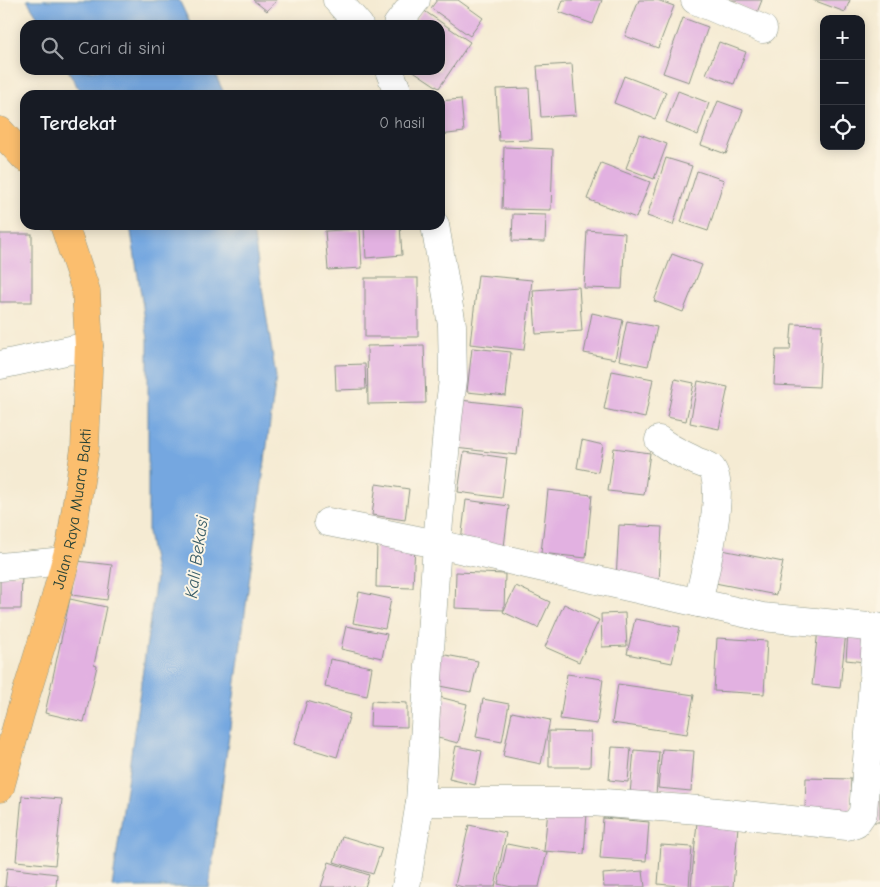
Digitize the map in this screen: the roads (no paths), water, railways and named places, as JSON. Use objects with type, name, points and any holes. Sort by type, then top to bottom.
[{"type":"main road","points":[[0,130],[20,152]]},
{"type":"main road","name":"Jalan Raya Muara Bakti","points":[[0,788],[71,540],[85,448],[90,346],[86,291],[66,230]]},
{"type":"street","points":[[336,0],[354,20]]},
{"type":"street","points":[[401,20],[416,0]]},
{"type":"street","points":[[695,0],[763,29]]},
{"type":"street","points":[[391,75],[397,90]]},
{"type":"street","points":[[406,887],[420,802],[437,544],[453,380],[452,325],[436,230]]},
{"type":"street","points":[[0,365],[90,346]]},
{"type":"street","points":[[659,440],[670,449],[710,468],[717,478],[714,530],[698,603]]},
{"type":"street","points":[[328,522],[437,544],[762,617],[879,628],[863,814],[856,823],[847,826],[699,810],[591,802],[420,802]]},
{"type":"street","points":[[0,567],[65,561]]},
{"type":"water","points":[[27,0],[179,0],[189,20],[40,20]]},
{"type":"water","points":[[71,75],[215,75],[223,90],[79,90]]},
{"type":"water","name":"Kali Bekasi","points":[[131,230],[253,230],[276,377],[209,887],[112,887],[156,578],[148,532],[148,339]]}]
